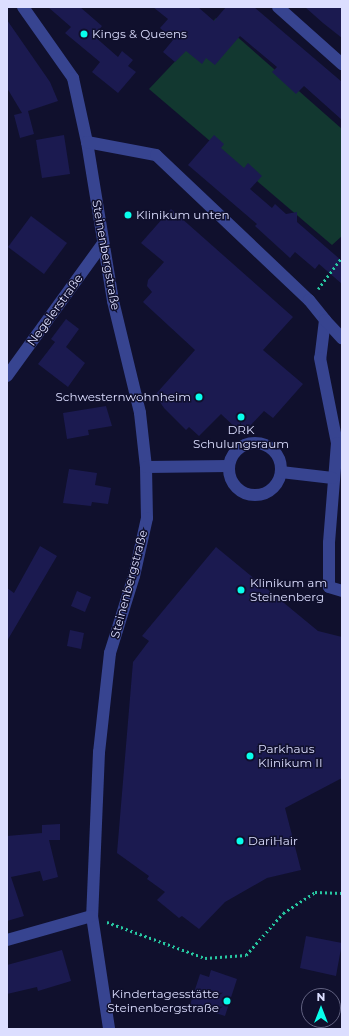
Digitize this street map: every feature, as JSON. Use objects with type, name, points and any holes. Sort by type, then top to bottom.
[{"type":"street","name":"Steinenbergstraße","points":[[23,7],[73,78],[87,142],[102,244],[113,302],[140,413],[146,467],[147,518],[134,576],[110,653],[99,752],[92,916],[109,1029]]},
{"type":"street","points":[[278,7],[342,64]]},
{"type":"street","points":[[87,142],[156,155],[309,300],[342,338]]},
{"type":"street","name":"Negelerstraße","points":[[7,376],[102,244]]},
{"type":"street","points":[[325,320],[320,358],[337,443],[329,587],[342,592]]},
{"type":"street","points":[[254,442],[266,445],[276,453],[281,472],[278,482],[270,491],[254,495],[240,491],[232,482],[229,466],[238,449],[254,442]]},
{"type":"street","points":[[146,467],[229,466]]},
{"type":"street","points":[[281,472],[334,478]]},
{"type":"street","points":[[7,940],[92,916]]},
{"type":"path","points":[[309,300],[342,257]]},
{"type":"path","points":[[92,916],[205,958],[246,955],[283,913],[315,892],[342,893]]},
{"type":"green space","points":[[216,18],[342,129],[342,236],[332,245],[149,89]]},
{"type":"building","points":[[48,7],[80,7],[102,26],[94,36],[118,57],[122,51],[133,60],[128,66],[136,72],[118,93],[92,72],[100,62],[65,33],[71,27]]},
{"type":"building","points":[[153,7],[198,7],[214,21],[226,7],[254,7],[342,82],[342,120],[304,86],[296,94],[272,72],[277,67],[240,36],[215,65],[206,58],[202,64],[186,51],[175,62],[163,52],[173,40],[160,28],[168,19]]},
{"type":"building","points":[[305,7],[342,7],[342,38],[323,23]]},
{"type":"building","points":[[7,20],[50,82],[58,101],[28,111],[34,134],[20,138],[14,115],[22,113],[7,88]]},
{"type":"building","points":[[64,135],[70,174],[42,178],[36,140]]},
{"type":"building","points":[[214,135],[224,144],[221,148],[244,168],[248,163],[262,176],[250,189],[272,208],[275,204],[286,214],[297,212],[297,222],[342,261],[342,284],[319,264],[315,269],[295,252],[290,258],[255,226],[257,224],[188,165]]},
{"type":"building","points":[[171,209],[293,317],[263,350],[303,384],[273,418],[264,411],[248,428],[238,430],[221,414],[199,436],[189,427],[186,430],[164,408],[155,395],[195,350],[143,302],[152,292],[147,286],[148,280],[164,262],[141,243]]},
{"type":"building","points":[[31,216],[67,243],[44,274],[8,247]]},
{"type":"building","points":[[66,319],[79,329],[66,347],[85,363],[68,387],[38,364],[55,342],[51,339]]},
{"type":"building","points":[[106,406],[112,426],[88,430],[89,435],[67,439],[63,413]]},
{"type":"building","points":[[69,469],[97,473],[95,485],[111,488],[108,504],[92,502],[91,506],[63,503]]},
{"type":"building","points":[[40,546],[57,556],[7,641],[7,588],[14,593]]},
{"type":"building","points":[[216,547],[318,631],[342,637],[342,778],[285,808],[301,870],[267,878],[225,902],[199,929],[182,916],[179,918],[157,900],[165,892],[147,879],[149,876],[117,853],[133,662],[149,641],[142,636]]},
{"type":"building","points":[[77,591],[91,597],[85,612],[71,606]]},
{"type":"building","points":[[70,630],[84,633],[81,649],[67,646]]},
{"type":"building","points":[[60,824],[60,840],[49,840],[58,877],[43,881],[40,871],[11,877],[24,916],[7,921],[7,836],[42,833],[42,825]]},
{"type":"building","points":[[306,936],[342,943],[336,976],[300,968]]},
{"type":"building","points":[[62,950],[71,981],[38,991],[37,987],[7,994],[7,965]]},
{"type":"building","points":[[211,970],[237,979],[225,1016],[190,1005],[200,974],[209,977]]},
{"type":"place","name":"Kings & Queens","points":[[84,34]]},
{"type":"place","name":"Klinikum unten","points":[[128,215]]},
{"type":"place","name":"Schwesternwohnheim","points":[[199,397]]},
{"type":"place","name":"DRK Schulungsraum","points":[[241,417]]},
{"type":"place","name":"Klinikum am Steinenberg","points":[[241,590]]},
{"type":"place","name":"Parkhaus Klinikum II","points":[[250,756]]},
{"type":"place","name":"DariHair","points":[[240,841]]},
{"type":"place","name":"Kindertagesstätte Steinenbergstraße","points":[[227,1001]]}]
